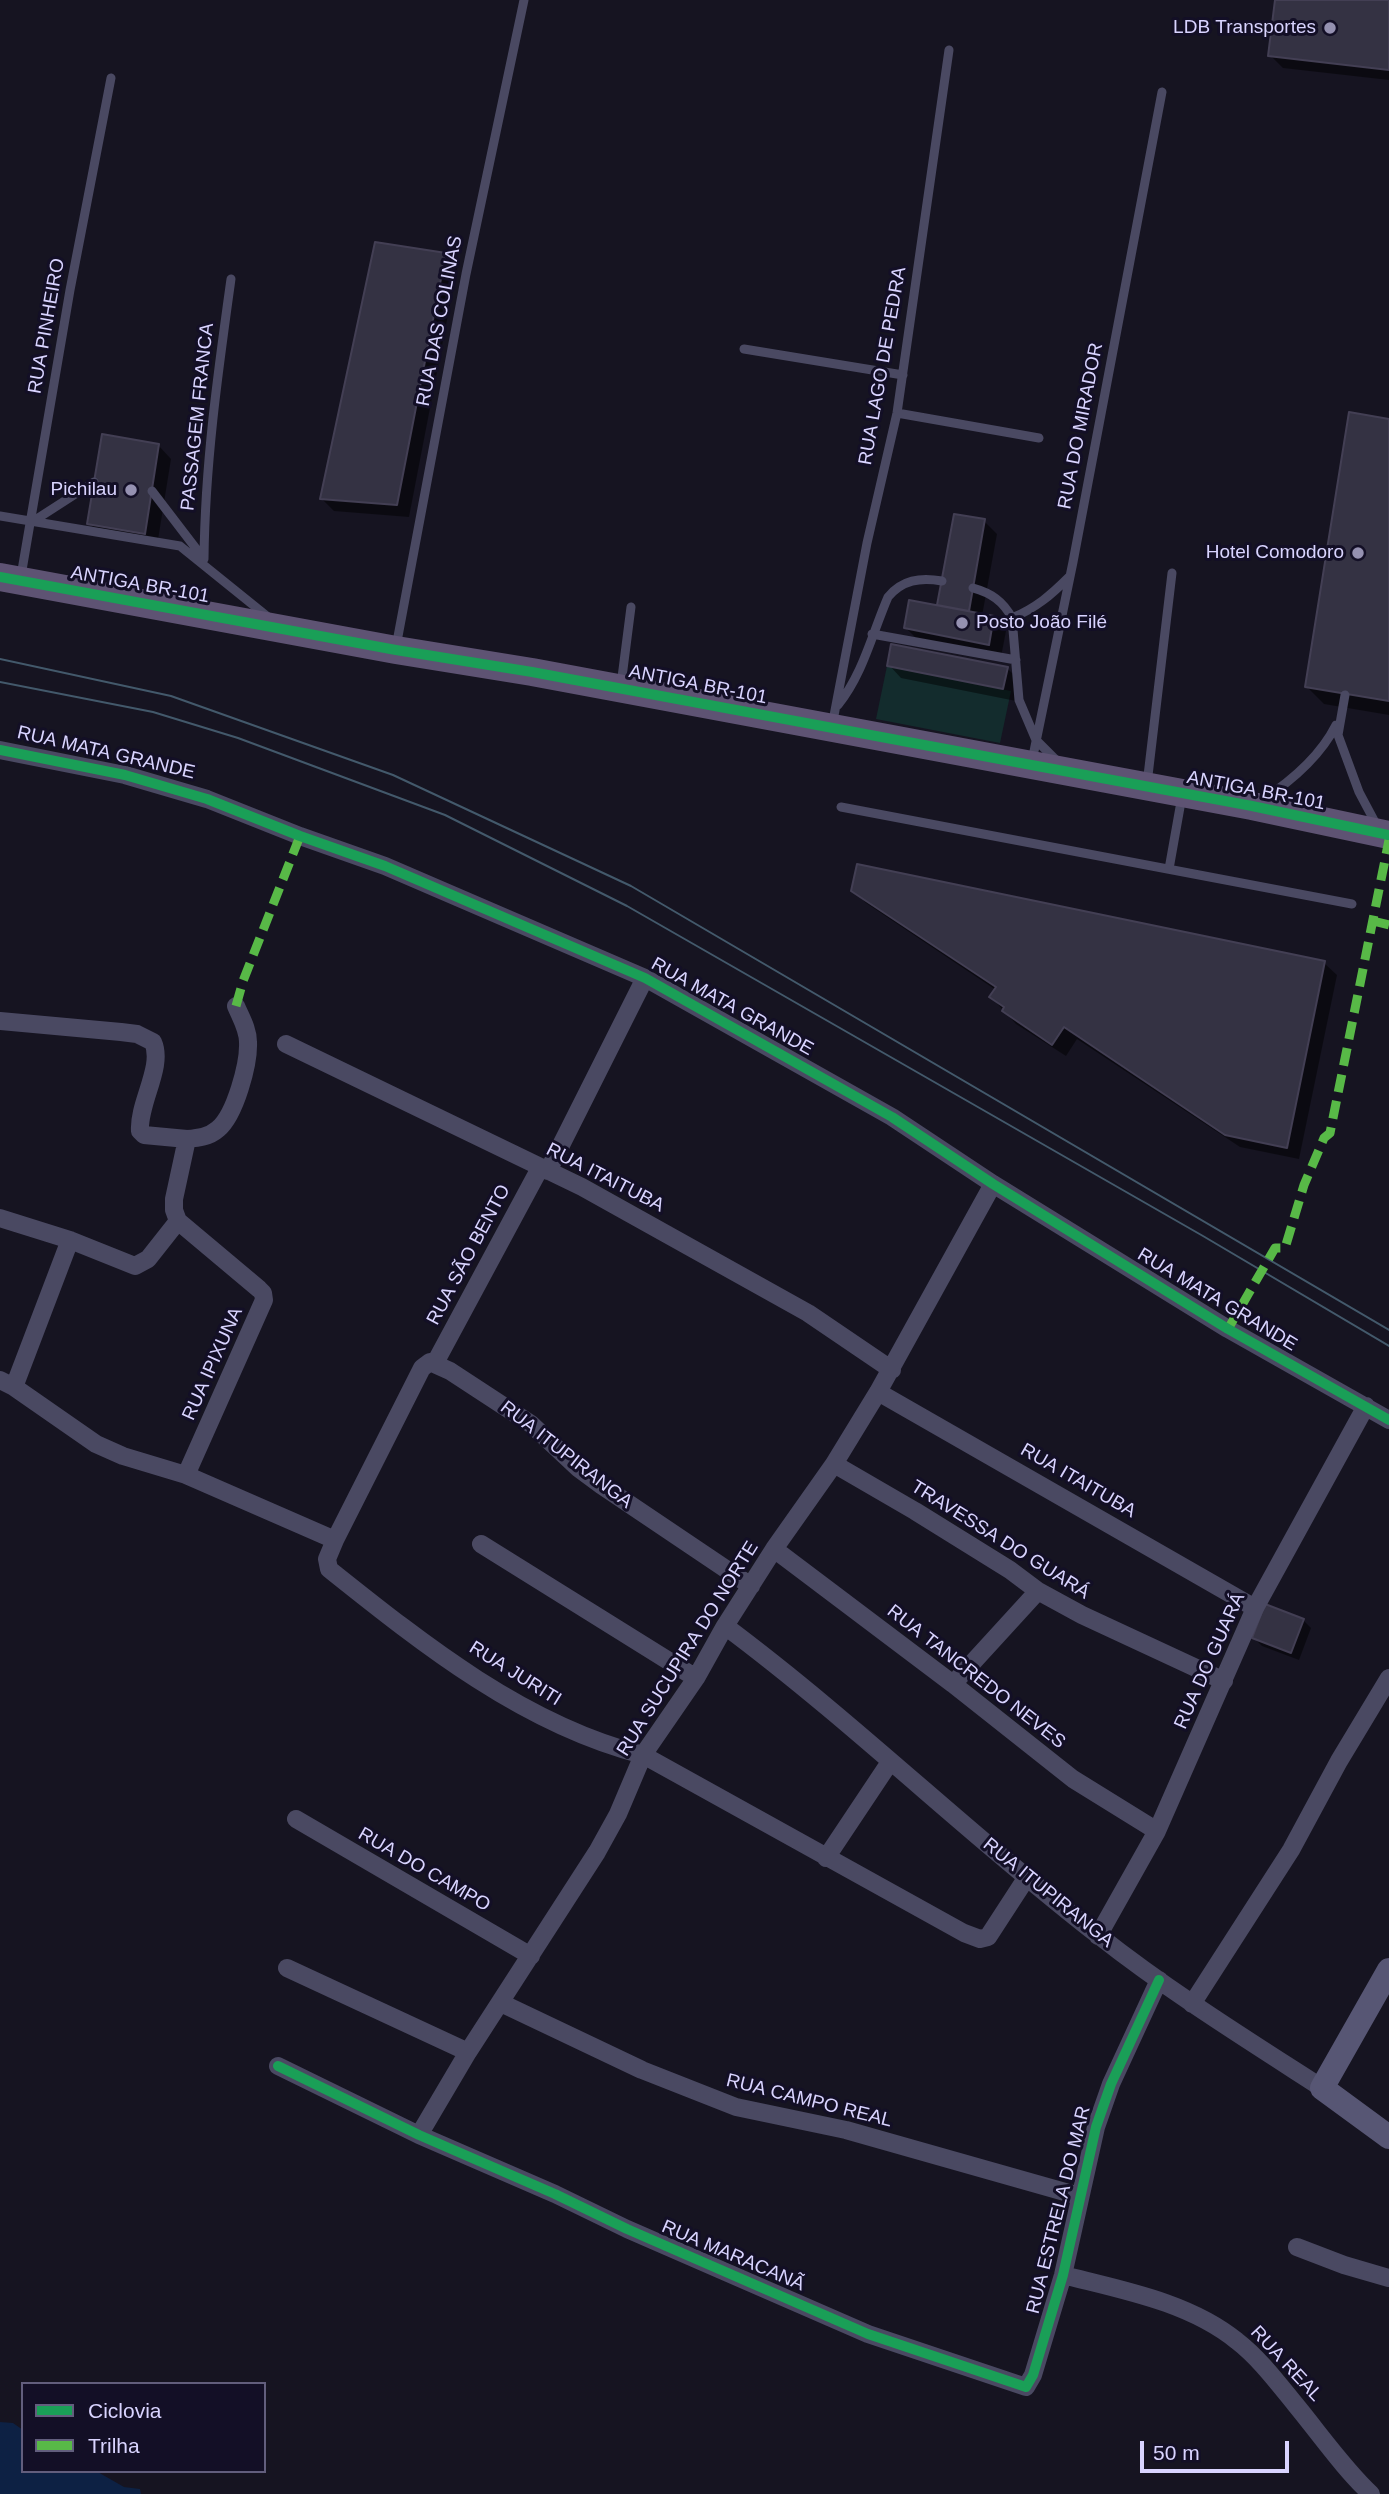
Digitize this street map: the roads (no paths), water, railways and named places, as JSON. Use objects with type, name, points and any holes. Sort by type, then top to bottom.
[{"type":"main road","name":"ANTIGA BR-101","points":[[10,579],[621,689],[833,718],[1033,753],[1070,774],[1252,806],[1386,835]]},
{"type":"street","name":"RUA MATA GRANDE","points":[[0,750],[125,775],[206,799],[406,874],[645,978],[892,1117],[993,1184],[1228,1329],[1389,1420]]},
{"type":"street","name":"RUA SÃO BENTO","points":[[335,1540],[422,1368],[425,1364],[443,1367],[645,978]]},
{"type":"street","points":[[0,1021],[121,1031],[137,1034],[153,1042],[157,1056],[140,1128],[145,1135],[187,1139],[206,1136],[217,1130],[225,1122],[236,1097],[248,1041],[244,1022],[236,1006]]},
{"type":"street","name":"RUA ITAITUBA","points":[[286,1044],[629,1212],[808,1313],[892,1370]]},
{"type":"street","points":[[0,1218],[70,1240],[135,1266],[143,1264],[178,1221],[174,1199],[187,1139]]},
{"type":"street","name":"RUA SUCUPIRA DO NORTE","points":[[419,2135],[468,2052],[597,1852],[618,1814],[643,1755],[696,1678],[774,1549],[834,1464],[892,1370],[993,1184]]},
{"type":"street","name":"RUA IPIXUNA","points":[[178,1221],[263,1293],[264,1300],[186,1475]]},
{"type":"street","points":[[70,1240],[7,1384],[96,1444],[123,1456],[186,1475],[335,1540]]},
{"type":"street","name":"RUA ITUPIRANGA","points":[[443,1367],[531,1424],[578,1468],[601,1485],[751,1586]]},
{"type":"street","name":"RUA ITAITUBA","points":[[878,1392],[1255,1608]]},
{"type":"street","name":"RUA DO GUARÁ","points":[[1098,1936],[1157,1831],[1255,1608],[1366,1406]]},
{"type":"street","name":"TRAVESSA DO GUARÁ","points":[[834,1464],[971,1546],[1038,1591],[1082,1615],[1224,1681]]},
{"type":"street","name":"RUA JURITI","points":[[335,1540],[327,1559],[329,1569],[412,1636],[555,1724],[594,1742],[643,1755],[826,1858],[980,1939],[988,1937],[1027,1877]]},
{"type":"street","points":[[481,1544],[696,1678]]},
{"type":"street","name":"RUA TANCREDO NEVES","points":[[774,1549],[953,1684],[1073,1779],[1157,1831]]},
{"type":"street","points":[[953,1684],[1038,1591]]},
{"type":"street","name":"RUA ITUPIRANGA","points":[[725,1626],[823,1702],[890,1762],[1098,1936],[1192,2004],[1322,2088],[1389,2137]]},
{"type":"street","points":[[1192,2004],[1291,1850],[1339,1761],[1389,1678]]},
{"type":"street","points":[[826,1858],[890,1762]]},
{"type":"street","name":"RUA DO CAMPO","points":[[296,1819],[531,1956]]},
{"type":"street","points":[[287,1968],[468,2052]]},
{"type":"street","points":[[1322,2088],[1389,1970]]},
{"type":"street","name":"RUA ESTRELA DO MAR","points":[[1033,2375],[1063,2275],[1090,2147],[1111,2084],[1159,1980]]},
{"type":"street","name":"RUA CAMPO REAL","points":[[501,2003],[642,2070],[736,2107],[846,2130],[1079,2196]]},
{"type":"street","points":[[278,2066],[419,2135]]},
{"type":"street","name":"RUA MARACANÃ","points":[[419,2135],[555,2194],[627,2230],[868,2333],[1022,2387],[1028,2386],[1033,2375]]},
{"type":"street","points":[[1297,2247],[1389,2278]]},
{"type":"street","name":"RUA REAL","points":[[1063,2275],[1181,2309],[1237,2341],[1283,2388],[1371,2494]]},
{"type":"lane","name":"RUA DAS COLINAS","points":[[396,650],[466,274],[524,0]]},
{"type":"lane","name":"RUA LAGO DE PEDRA","points":[[833,718],[866,543],[897,413],[948,50]]},
{"type":"lane","name":"RUA PINHEIRO","points":[[10,579],[32,522],[71,290],[111,78]]},
{"type":"lane","name":"RUA DO MIRADOR","points":[[1033,753],[1162,92]]},
{"type":"lane","name":"PASSAGEM FRANCA","points":[[204,559],[208,456],[231,279]]},
{"type":"lane","points":[[744,349],[903,375]]},
{"type":"lane","points":[[897,413],[1039,438]]},
{"type":"lane","points":[[32,522],[94,482]]},
{"type":"lane","points":[[152,491],[214,573]]},
{"type":"lane","points":[[0,516],[183,547],[280,627]]},
{"type":"lane","points":[[1147,788],[1172,573]]},
{"type":"lane","points":[[1012,618],[1028,612],[1048,599],[1069,576]]},
{"type":"lane","points":[[833,718],[859,674],[872,634],[888,597],[895,588],[911,580],[942,581]]},
{"type":"lane","points":[[973,588],[997,599],[1012,618],[1019,700],[1033,753]]},
{"type":"lane","points":[[621,689],[631,607]]},
{"type":"lane","points":[[872,634],[1016,660]]},
{"type":"lane","points":[[1345,695],[1338,735],[1371,819],[1386,835]]},
{"type":"lane","points":[[1252,806],[1285,785],[1312,759],[1332,733],[1341,714]]},
{"type":"lane","points":[[1169,869],[1182,794]]},
{"type":"lane","points":[[841,807],[1352,904]]},
{"type":"water","points":[[0,2422],[13,2423],[21,2429],[21,2473],[100,2473],[124,2487],[140,2489],[141,2494],[0,2494]]},
{"type":"tram line","points":[[0,659],[171,696],[393,775],[631,886],[1389,1330]]},
{"type":"tram line","points":[[0,682],[153,712],[238,738],[445,815],[627,906],[1203,1236],[1389,1346]]},
{"type":"place","name":"LDB Transportes","points":[[1330,28]]},
{"type":"place","name":"Pichilau","points":[[131,490]]},
{"type":"place","name":"Hotel Comodoro","points":[[1358,553]]},
{"type":"place","name":"Posto João Filé","points":[[962,623]]}]
